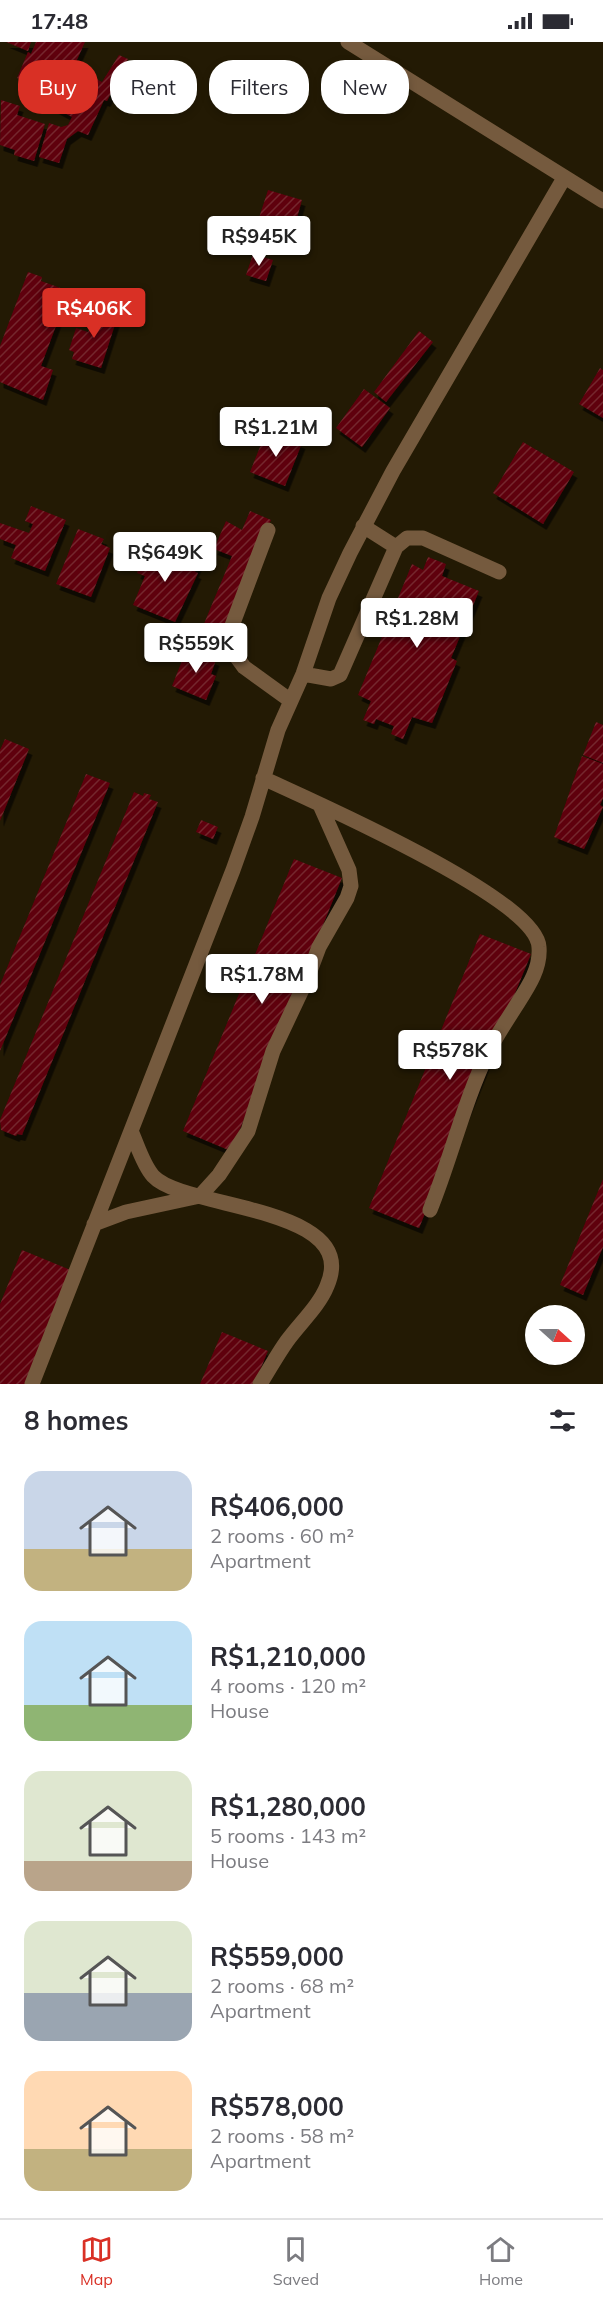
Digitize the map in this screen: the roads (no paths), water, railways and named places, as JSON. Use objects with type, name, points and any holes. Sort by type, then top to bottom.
[{"type":"street","points":[[348,42],[603,201]]},
{"type":"street","points":[[32,1384],[233,870],[278,730],[303,674],[328,598],[363,526],[564,178]]},
{"type":"street","points":[[363,526],[396,547]]},
{"type":"street","points":[[268,530],[230,631],[233,652],[244,667],[291,701]]},
{"type":"street","points":[[303,674],[331,679],[340,675],[396,547],[407,538],[423,538],[500,572]]},
{"type":"street","points":[[264,778],[406,846],[494,896],[533,932],[540,944],[538,962],[531,983],[489,1051],[468,1100],[447,1168],[430,1210]]},
{"type":"street","points":[[94,1224],[126,1212],[200,1196],[219,1175],[248,1131],[273,1051],[307,979],[319,947],[347,898],[351,886],[349,870],[320,805]]},
{"type":"street","points":[[131,1131],[153,1176],[174,1188],[269,1214],[298,1225],[316,1236],[327,1252],[332,1267],[328,1286],[286,1342],[260,1384]]}]
